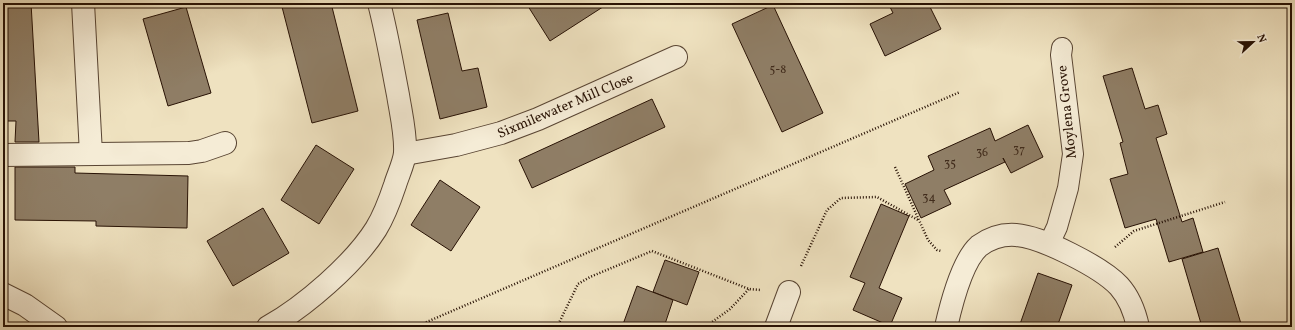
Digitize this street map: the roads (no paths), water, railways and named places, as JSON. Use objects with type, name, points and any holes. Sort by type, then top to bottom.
[{"type":"street","points":[[84,3],[91,154]]},
{"type":"street","points":[[268,327],[297,308],[339,273],[368,242],[385,212],[405,154],[402,116],[388,41],[379,3]]},
{"type":"street","name":"Moylena Grove","points":[[1049,244],[1057,227],[1064,201],[1071,171],[1073,154],[1061,55],[1062,48]]},
{"type":"street","name":"Sixmilewater Mill Close","points":[[405,154],[456,145],[501,133],[538,119],[676,57]]},
{"type":"street","points":[[3,155],[189,153],[202,151],[225,143]]},
{"type":"street","points":[[946,327],[951,306],[967,263],[972,254],[979,247],[995,237],[1005,235],[1028,237],[1049,244],[1094,266],[1120,287],[1131,305],[1138,327]]},
{"type":"street","points":[[776,327],[789,292]]},
{"type":"street","points":[[3,294],[25,306],[56,327]]}]
